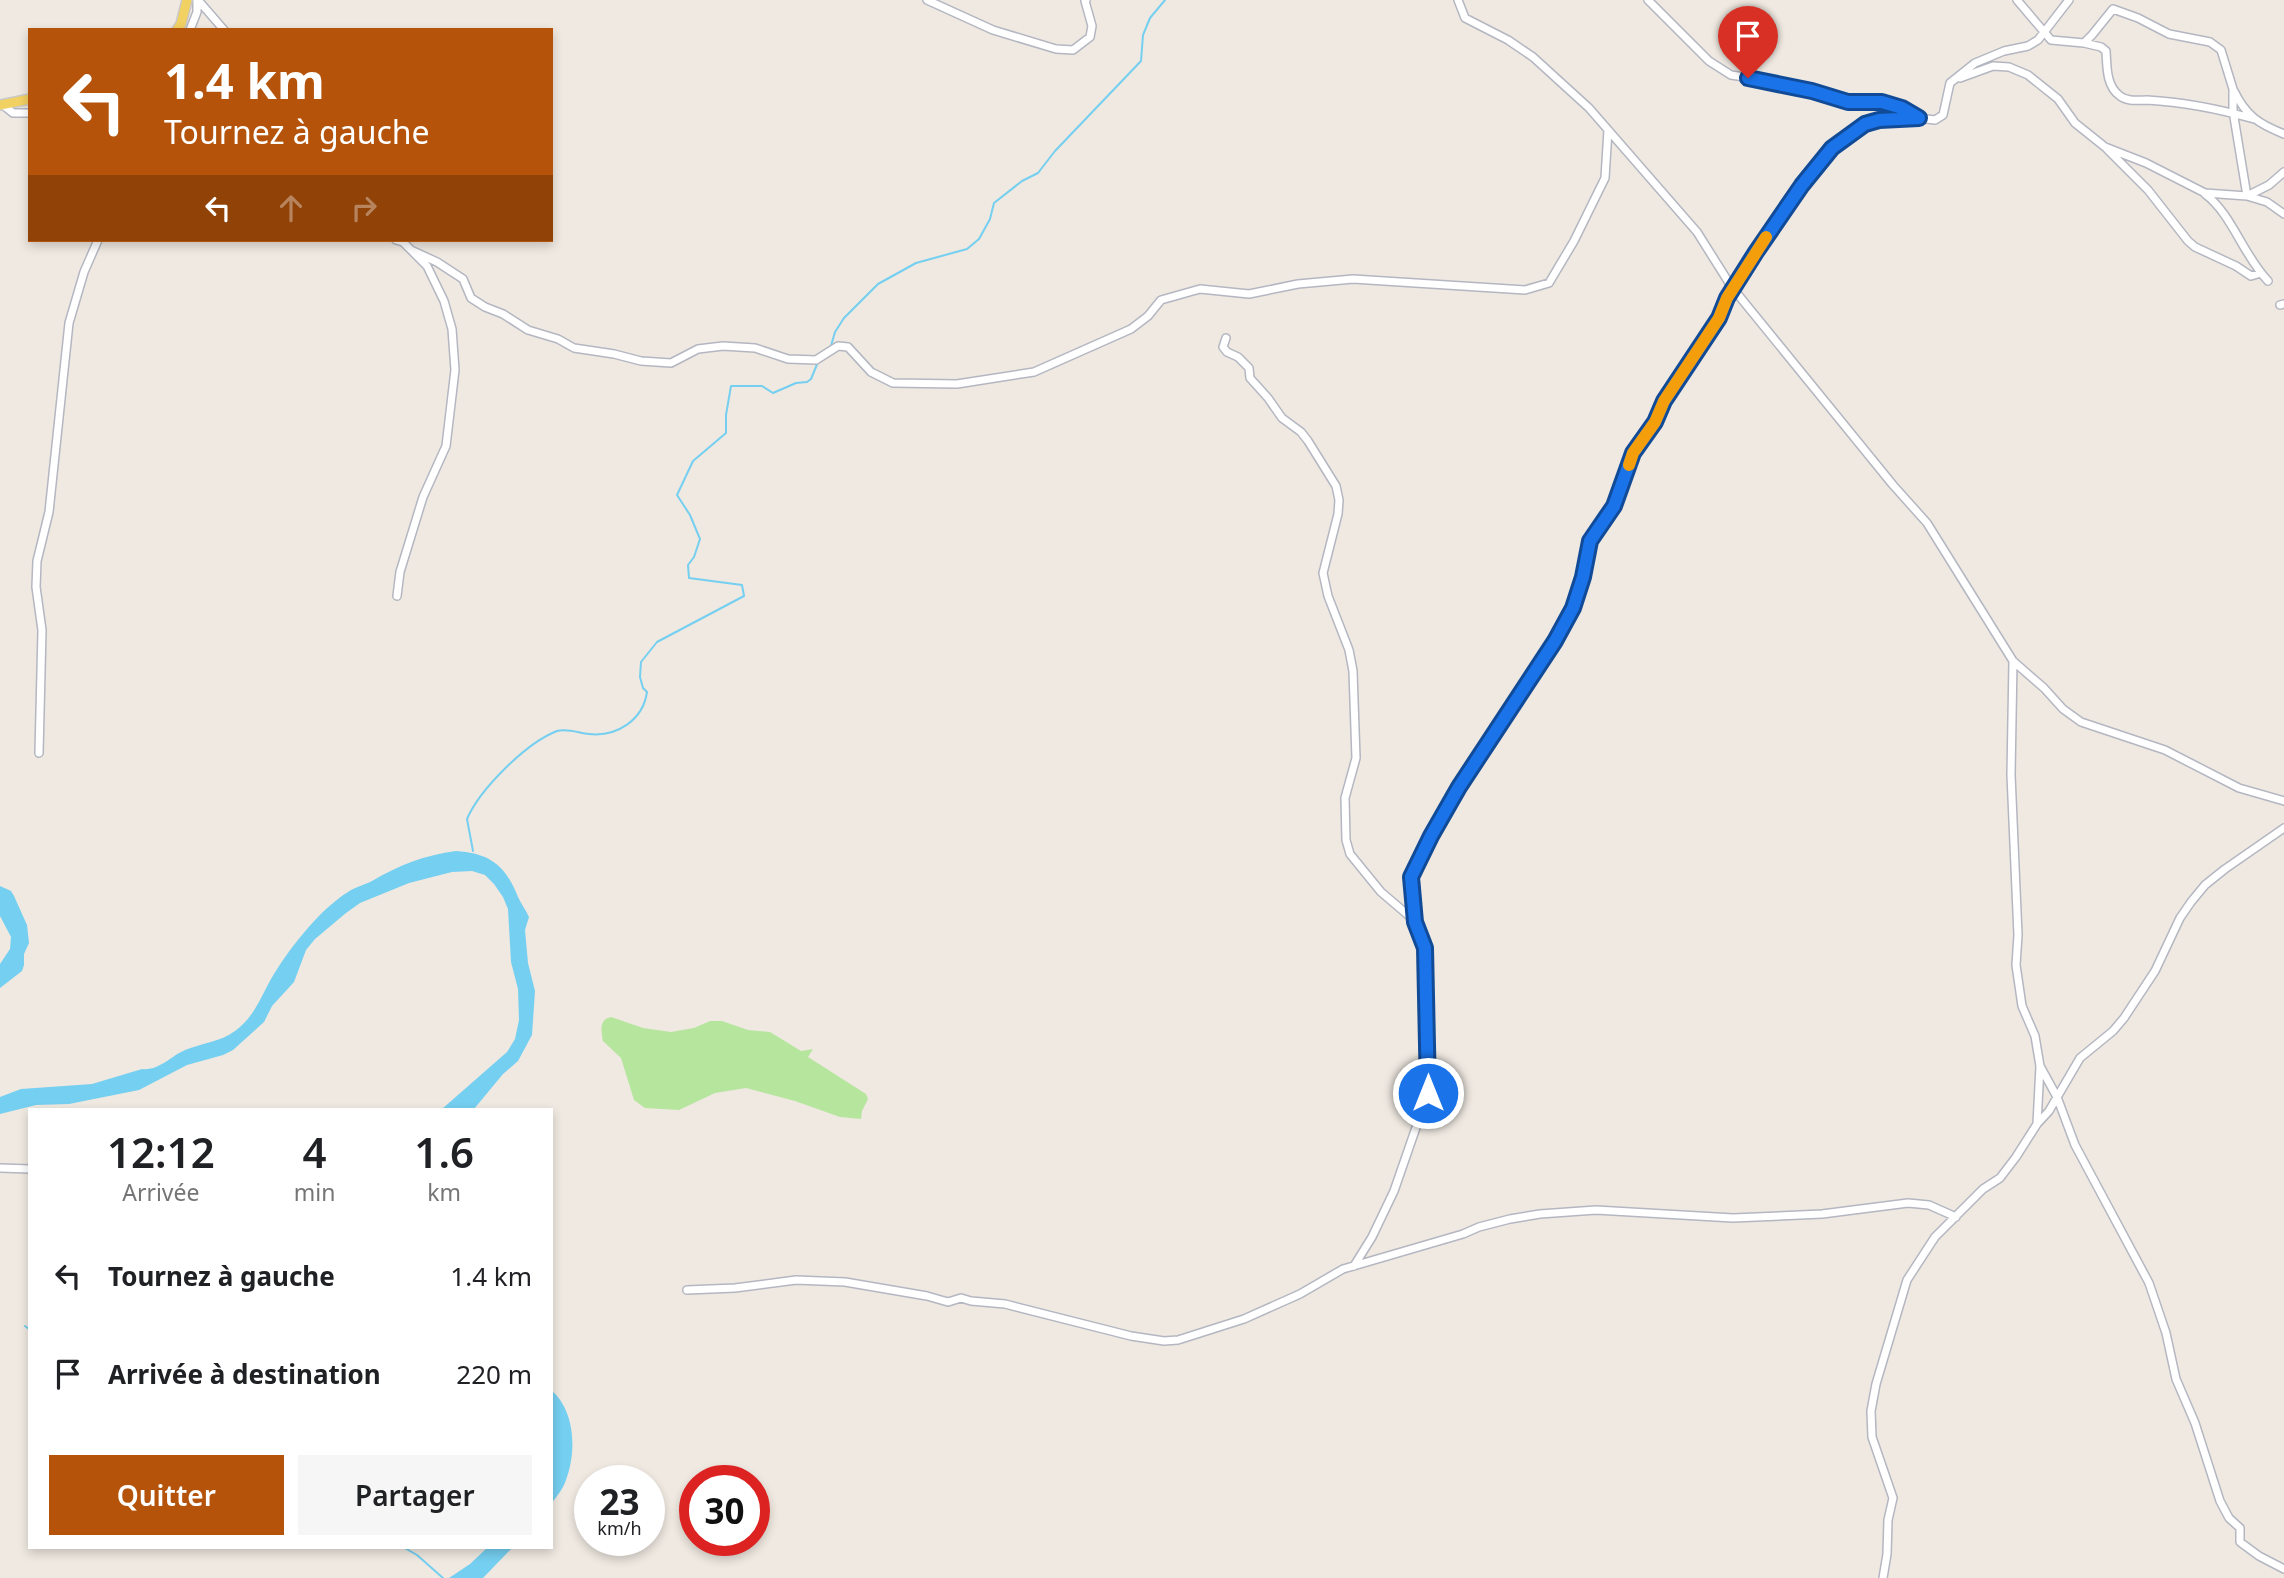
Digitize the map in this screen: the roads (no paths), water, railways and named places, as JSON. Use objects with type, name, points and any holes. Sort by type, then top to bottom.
[{"type":"main road","points":[[178,28],[187,0]]},
{"type":"main road","points":[[2,105],[28,99]]},
{"type":"street","points":[[191,28],[197,12],[197,0]]},
{"type":"street","points":[[197,0],[222,28]]},
{"type":"street","points":[[927,0],[993,30],[1056,50],[1073,50],[1090,37],[1092,26],[1086,0]]},
{"type":"street","points":[[1458,0],[1465,18],[1508,40],[1533,57],[1589,108],[1697,232],[1733,288],[1927,523],[2014,661],[2063,709],[2081,722],[2165,750],[2239,788],[2284,800]]},
{"type":"street","points":[[1648,0],[1709,61],[1731,75],[1765,80],[1848,102],[1882,102],[1902,108],[1919,118]]},
{"type":"street","points":[[2017,0],[2051,40],[2084,43],[2106,51],[2109,80],[2120,96],[2129,100],[2182,103],[2234,113],[2254,119],[2284,134]]},
{"type":"street","points":[[1354,1266],[1395,1191],[1428,1093],[1425,948],[1415,922],[1411,877],[1459,787],[1555,641],[1573,608],[1590,541],[1614,506],[1633,453],[1719,318],[1733,288],[1802,185],[1832,148],[1865,124],[1879,120],[1935,120],[1943,115],[1950,83],[1975,63],[2004,51],[2028,46],[2038,40],[2069,0]]},
{"type":"street","points":[[2084,43],[2113,9],[2169,34],[2210,42],[2221,50],[2241,106],[2254,119]]},
{"type":"street","points":[[1956,79],[1993,66],[2028,75],[2058,99],[2076,123],[2137,176],[2171,221],[2195,247],[2251,276],[2261,273]]},
{"type":"street","points":[[2233,89],[2234,113],[2247,196]]},
{"type":"street","points":[[2,105],[13,113],[28,113]]},
{"type":"street","points":[[413,251],[437,262],[463,279],[471,298],[485,307],[503,314],[528,330],[558,339],[574,348],[671,363],[698,349],[723,346],[755,348],[788,359],[816,359],[838,346],[848,347],[871,372],[893,383],[957,384],[1034,372],[1131,329],[1148,316],[1161,300],[1200,289],[1249,295],[1298,284],[1353,279],[1525,290],[1549,283],[1574,241],[1605,178],[1608,130]]},
{"type":"street","points":[[2105,147],[2146,163],[2205,194],[2221,209],[2238,240],[2268,281]]},
{"type":"street","points":[[2247,196],[2269,185],[2284,172]]},
{"type":"street","points":[[2205,194],[2247,196],[2267,202],[2284,214]]},
{"type":"street","points":[[39,753],[41,630],[36,587],[37,561],[49,512],[69,323],[97,242]]},
{"type":"street","points":[[397,596],[400,572],[423,497],[446,446],[455,370],[452,329],[444,302],[427,266],[403,242]]},
{"type":"street","points":[[1226,338],[1223,347],[1227,352],[1238,356],[1249,368],[1250,378],[1282,418],[1301,432],[1336,485],[1338,514],[1323,573],[1328,596],[1349,650],[1353,671],[1356,758],[1345,798],[1346,840],[1350,854],[1381,892],[1415,922]]},
{"type":"street","points":[[2014,661],[2011,775],[2018,935],[2016,965],[2022,1006],[2035,1036],[2040,1066],[2037,1124]]},
{"type":"street","points":[[1883,1578],[1888,1520],[1893,1497],[1872,1437],[1871,1411],[1907,1280],[1935,1237],[1983,1189],[2000,1178],[2049,1111],[2080,1058],[2113,1031],[2124,1018],[2155,971],[2180,918],[2205,885],[2284,828]]},
{"type":"street","points":[[2040,1066],[2057,1097],[2075,1145],[2149,1283],[2166,1333],[2176,1379],[2195,1423],[2220,1502],[2229,1518],[2240,1528],[2240,1542],[2284,1569]]},
{"type":"street","points":[[0,1168],[28,1169]]},
{"type":"street","points":[[687,1290],[735,1288],[796,1280],[835,1281],[948,1302],[961,1298],[1005,1304],[1131,1336],[1164,1341],[1178,1340],[1244,1319],[1300,1294],[1343,1269],[1479,1227],[1540,1214],[1596,1210],[1733,1218],[1822,1214],[1908,1203],[1928,1205],[1956,1217]]},
{"type":"water","points":[[468,852],[495,863],[508,877],[529,917],[525,930],[528,963],[535,991],[532,1035],[518,1061],[503,1074],[475,1108],[443,1108],[507,1052],[515,1039],[519,1020],[518,989],[511,962],[508,909],[494,884],[485,875],[472,871],[452,872],[409,883],[360,903],[346,913],[315,939],[306,950],[294,982],[272,1006],[264,1022],[233,1050],[187,1065],[139,1090],[69,1104],[36,1105],[0,1114],[0,1097],[21,1089],[92,1084],[154,1068],[185,1050],[229,1035],[242,1026],[252,1014],[295,943],[326,909],[354,889],[402,866],[434,855]]},
{"type":"water","points":[[0,886],[11,891],[14,896],[27,925],[29,943],[24,954],[22,971],[0,988],[0,964],[10,949],[11,937],[0,916]]},
{"type":"water","points":[[553,1392],[565,1408],[572,1432],[572,1457],[562,1489],[553,1501]]},
{"type":"water","points":[[486,1549],[511,1549],[483,1578],[449,1578]]},
{"type":"waterway","points":[[831,346],[835,332],[844,318],[878,284],[916,263],[967,249],[979,239],[990,219],[994,203],[1022,181],[1038,173],[1055,151],[1141,61],[1143,35],[1150,18],[1165,0]]},
{"type":"waterway","points":[[473,851],[467,819],[482,794],[505,768],[532,746],[557,731],[599,734],[609,733],[627,725],[645,702],[647,692],[640,677],[641,662],[657,642],[744,596],[742,585],[689,578],[688,565],[700,539],[690,515],[677,495],[693,461],[726,433],[731,386],[762,386],[773,393],[796,383],[807,382],[818,362]]},
{"type":"waterway","points":[[406,1549],[443,1578]]}]
